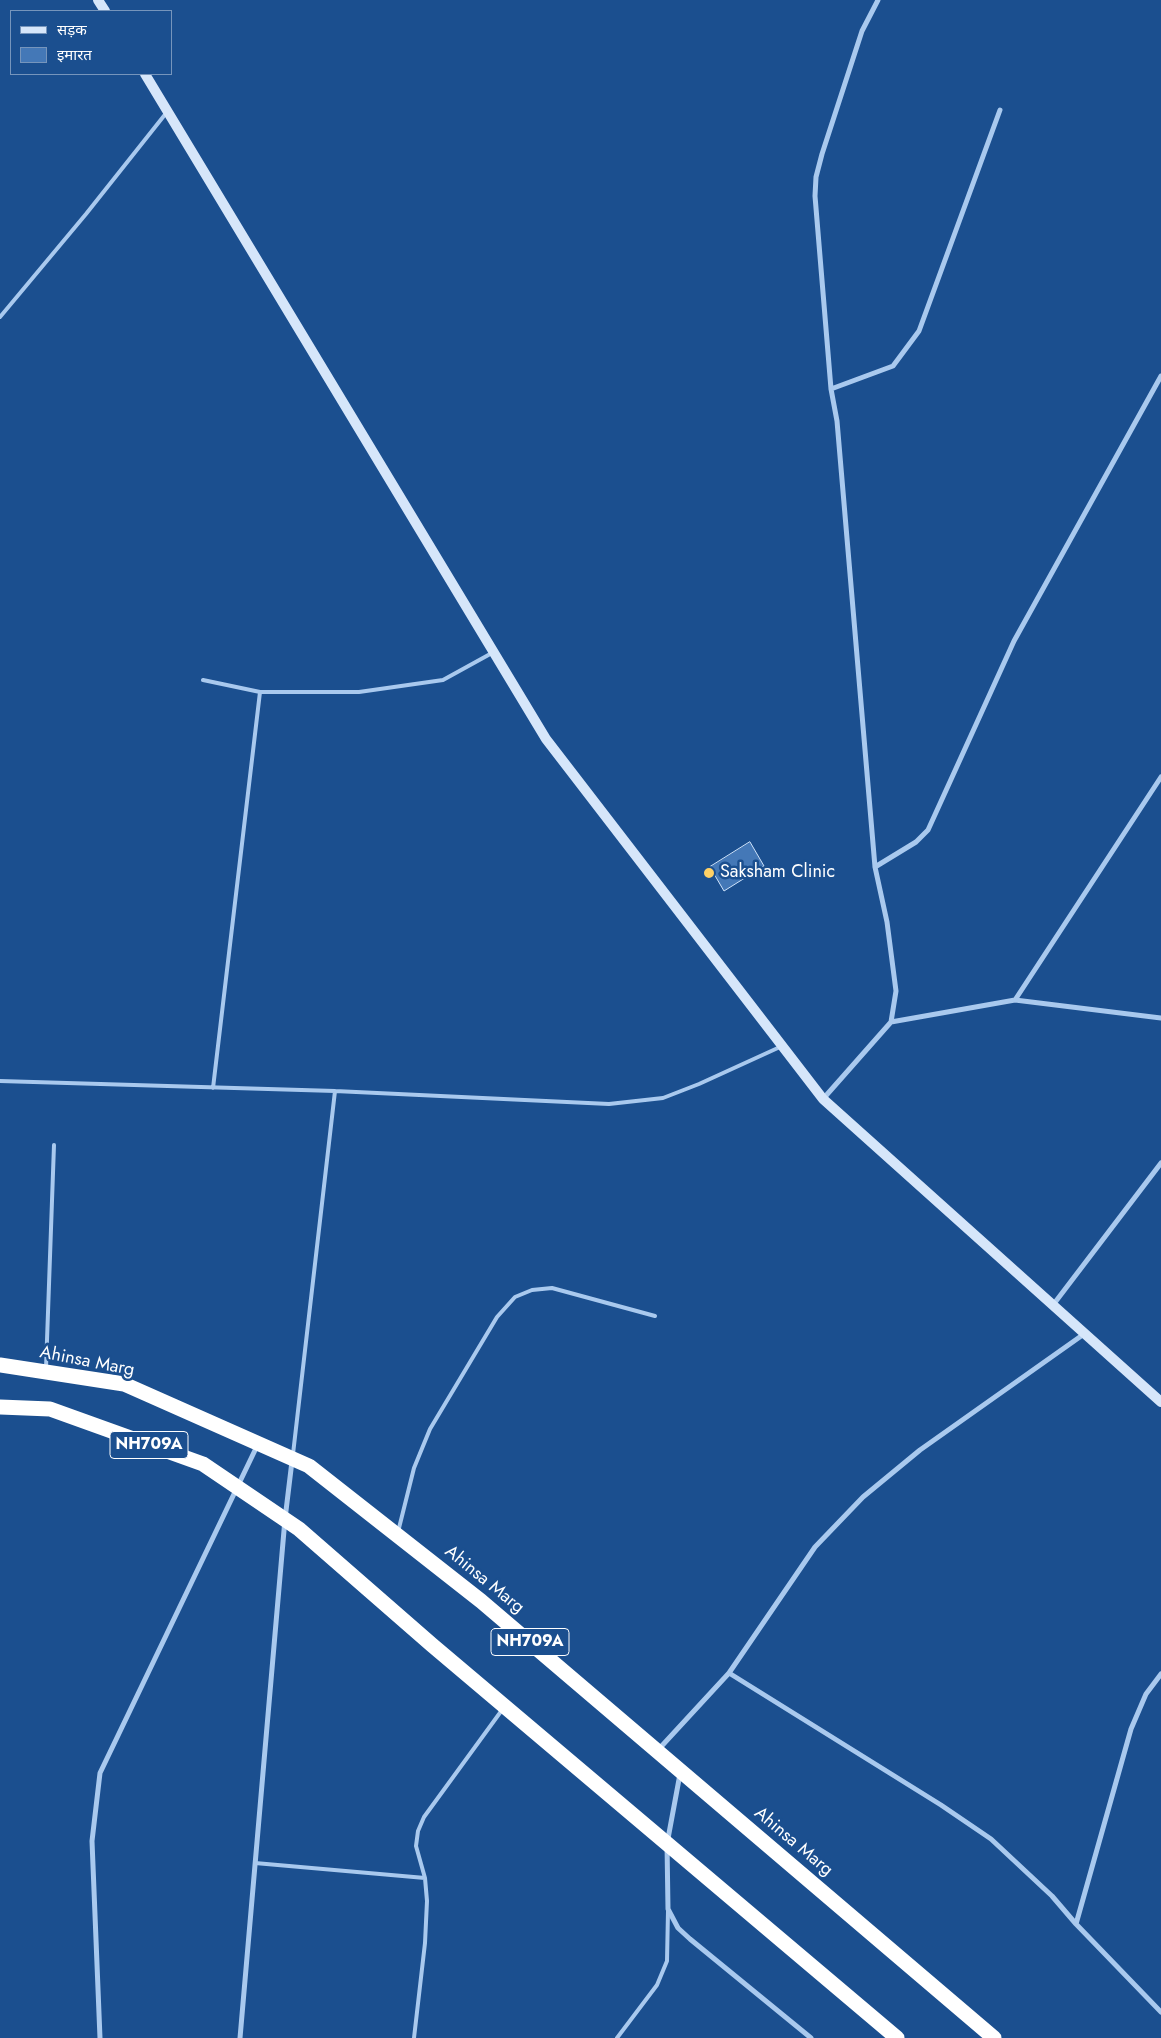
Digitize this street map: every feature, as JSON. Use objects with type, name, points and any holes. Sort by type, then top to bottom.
[{"type":"highway","name":"Ahinsa Marg","points":[[0,1365],[124,1384],[309,1466],[481,1601],[994,2038]]},
{"type":"highway","name":"NH709A","points":[[0,1407],[50,1409],[203,1464],[285,1519],[897,2038]]},
{"type":"street","points":[[823,1099],[891,1022],[896,991],[887,922],[875,868],[837,421],[831,389],[820,275],[815,196],[816,177],[822,154],[862,31],[878,0]]},
{"type":"street","points":[[146,75],[546,739],[823,1099],[1161,1402]]},
{"type":"street","points":[[831,389],[893,366],[919,330],[1000,110]]},
{"type":"street","points":[[875,868],[916,842],[928,830],[1014,641],[1161,376]]},
{"type":"street","points":[[1015,1000],[1161,777]]},
{"type":"street","points":[[891,1022],[1015,1000],[1161,1018]]},
{"type":"street","points":[[1053,1305],[1161,1163]]},
{"type":"street","points":[[657,1751],[729,1673],[815,1547],[863,1497],[920,1450],[1084,1334]]},
{"type":"street","points":[[100,2038],[92,1840],[100,1773],[258,1444]]},
{"type":"street","points":[[240,2038],[285,1519],[292,1459]]},
{"type":"street","points":[[729,1673],[941,1804],[991,1838],[1052,1896],[1076,1924],[1161,2012]]},
{"type":"street","points":[[1076,1924],[1131,1730],[1146,1694],[1161,1674]]},
{"type":"street","points":[[681,1771],[668,1844],[668,1908],[678,1928],[690,1939],[811,2038]]},
{"type":"lane","points":[[0,317],[86,214],[168,110]]},
{"type":"lane","points":[[203,680],[260,692],[359,692],[443,680],[494,652]]},
{"type":"lane","points":[[213,1088],[260,692]]},
{"type":"lane","points":[[0,1081],[335,1091],[609,1104],[663,1098],[699,1084],[782,1046]]},
{"type":"lane","points":[[292,1459],[335,1091]]},
{"type":"lane","points":[[46,1372],[54,1145]]},
{"type":"lane","points":[[398,1534],[414,1468],[430,1429],[497,1316],[515,1297],[532,1290],[552,1288],[655,1316]]},
{"type":"lane","points":[[414,2038],[425,1943],[427,1902],[425,1878],[416,1846],[418,1831],[424,1817],[504,1706]]},
{"type":"lane","points":[[255,1863],[425,1878]]},
{"type":"lane","points":[[617,2038],[657,1985],[667,1961],[668,1908]]},
{"type":"building","points":[[750,842],[764,866],[724,891],[710,867]]},
{"type":"place","name":"Saksham Clinic","points":[[709,873]]}]
